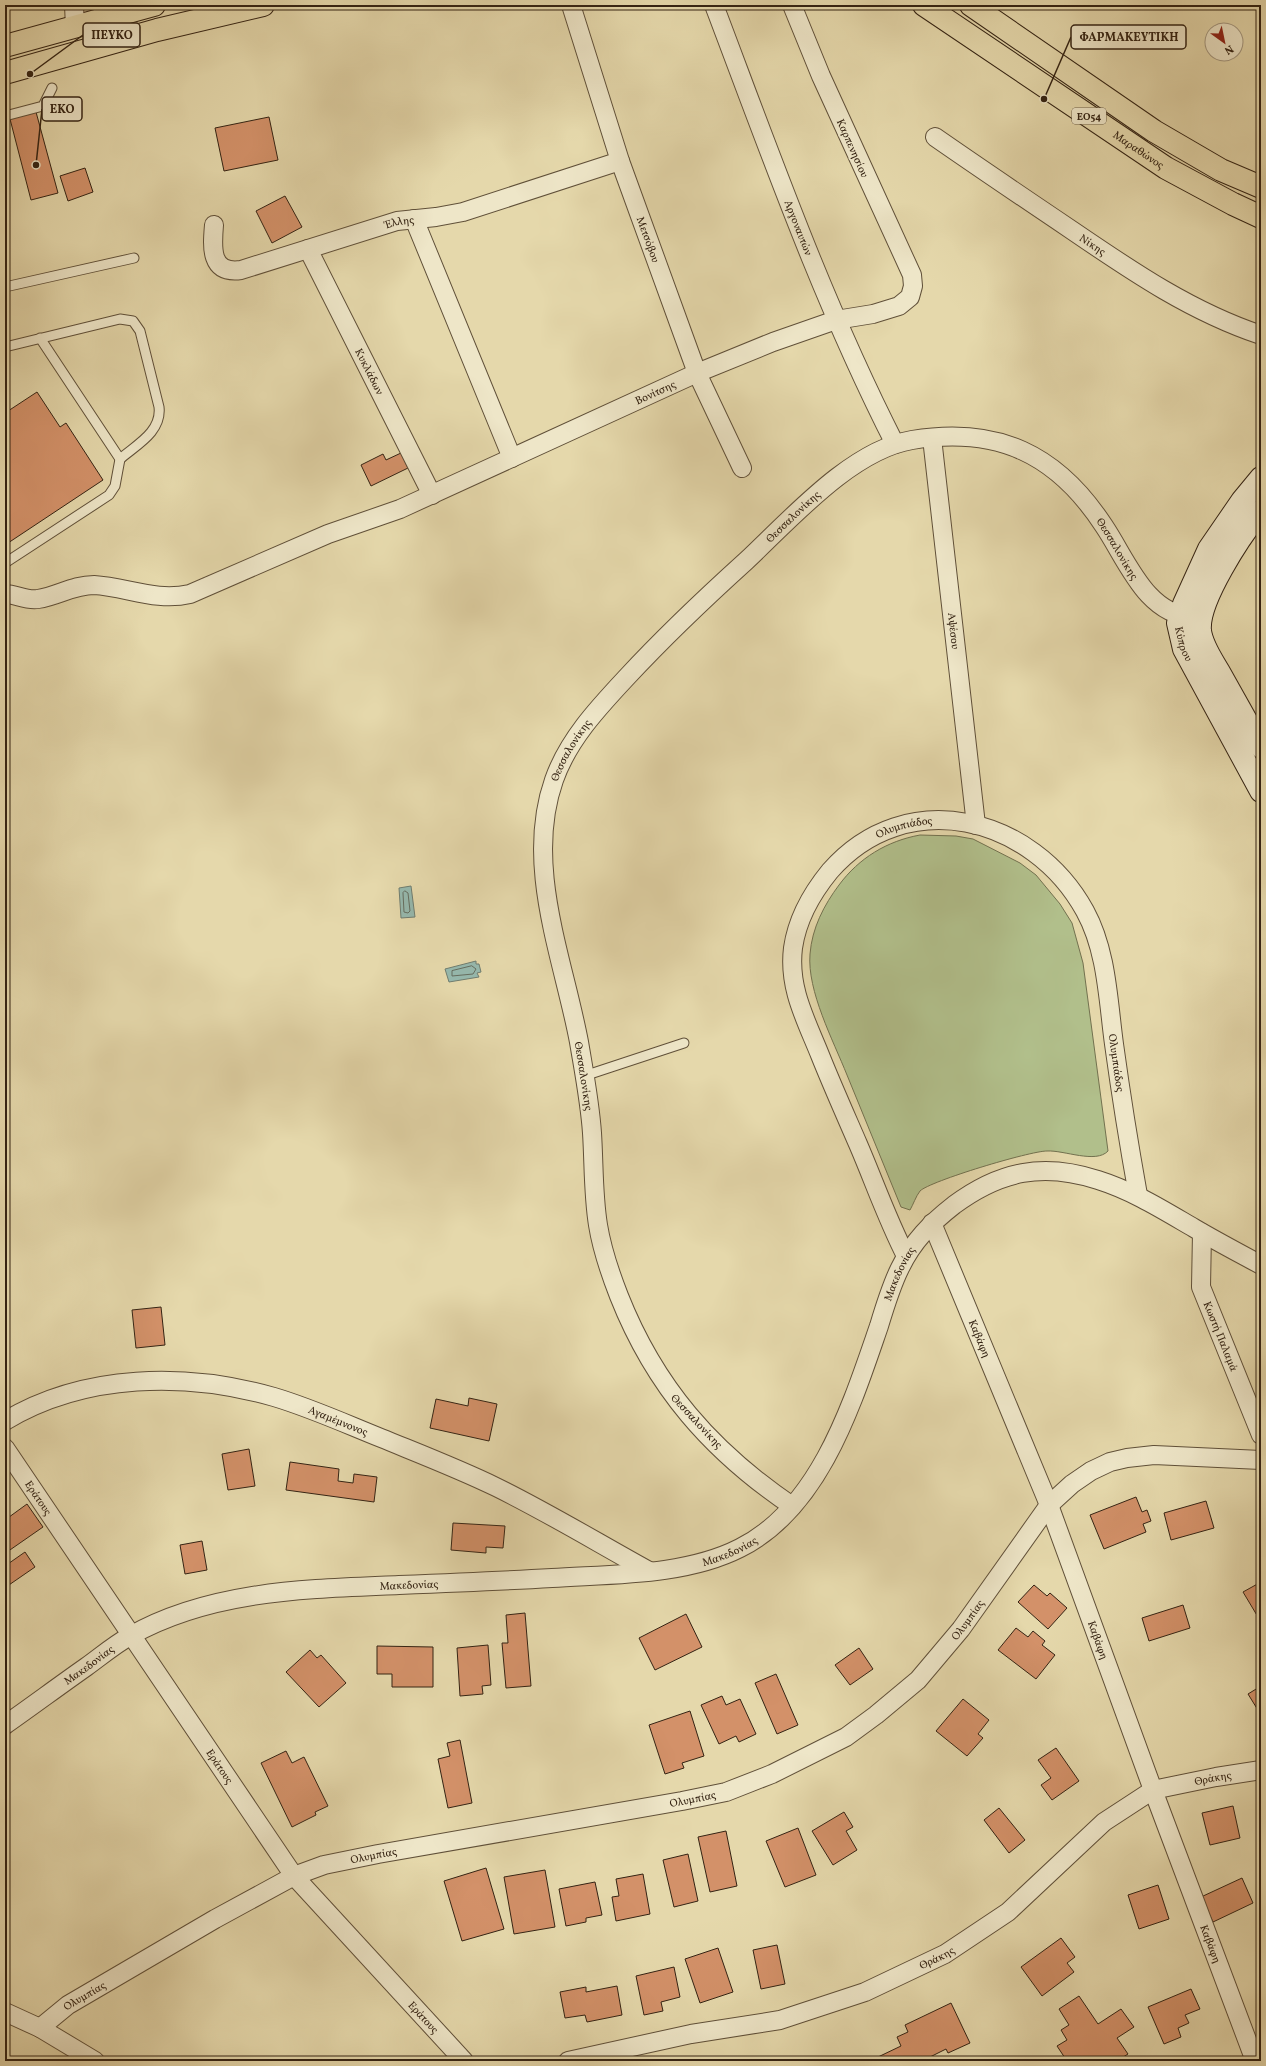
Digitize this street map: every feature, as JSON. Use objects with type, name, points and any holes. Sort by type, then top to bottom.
[{"type":"main road","points":[[5,46],[154,5]]},
{"type":"main road","points":[[5,73],[156,30],[263,5]]},
{"type":"main road","name":"Μαραθώνος","points":[[924,5],[1166,168],[1233,204],[1261,217]]},
{"type":"main road","name":"ΕΟ54","points":[[971,5],[1154,131],[1221,170],[1261,187]]},
{"type":"main road","name":"Κύπρου","points":[[1261,478],[1242,501],[1209,549],[1179,616],[1179,631],[1184,649],[1261,791]]},
{"type":"main road","name":"Κύπρου","points":[[1261,511],[1248,526],[1233,548],[1213,588],[1202,618],[1200,630],[1203,644],[1261,747]]},
{"type":"street","points":[[74,5],[76,27]]},
{"type":"street","name":"Μετσόβου","points":[[571,5],[620,161],[697,373],[742,468]]},
{"type":"street","name":"Αργοναυτών","points":[[714,5],[836,320],[866,386],[895,444]]},
{"type":"street","name":"Καρπενησίου","points":[[792,5],[821,76],[912,275],[913,291]]},
{"type":"street","name":"Νίκης","points":[[935,137],[1126,268],[1162,290],[1211,316],[1261,335]]},
{"type":"street","name":"Έλλης","points":[[214,225],[213,246],[215,258],[222,268],[227,270],[241,270],[256,267],[387,224],[414,218],[436,218],[463,212],[620,161]]},
{"type":"street","points":[[414,218],[512,458]]},
{"type":"street","name":"Κυκλάδων","points":[[308,249],[432,495]]},
{"type":"street","name":"Βονίτσης","points":[[5,594],[34,600],[70,588],[90,585],[174,598],[190,594],[328,534],[400,509],[697,373],[773,342],[836,320],[888,310],[906,302],[913,291]]},
{"type":"street","name":"Θεσσαλονίκης","points":[[792,1506],[753,1478],[690,1418],[662,1380],[635,1333],[610,1273],[601,1240],[595,1207],[591,1129],[579,1042],[558,956],[543,853],[544,818],[550,793],[560,764],[578,735],[611,694],[674,627],[824,489],[860,461],[882,448],[895,444],[932,438],[952,437],[994,440],[1021,449],[1042,460],[1064,477],[1087,502],[1153,600],[1165,610],[1179,616],[1202,618]]},
{"type":"street","name":"Αψέσου","points":[[932,438],[976,825]]},
{"type":"street","name":"Ολυμπιάδος","points":[[906,1256],[884,1211],[860,1150],[802,1015],[793,980],[793,949],[801,919],[816,891],[838,863],[863,841],[890,828],[916,822],[955,821],[976,825],[1016,842],[1049,866],[1074,895],[1090,920],[1104,968],[1121,1094],[1138,1195]]},
{"type":"street","name":"Μακεδονίας","points":[[5,1726],[131,1636],[192,1611],[269,1593],[344,1587],[488,1582],[649,1571],[700,1563],[741,1548],[770,1529],[792,1506],[816,1474],[840,1432],[862,1374],[889,1294],[906,1256],[921,1233],[968,1194],[983,1186],[1014,1174],[1030,1171],[1056,1171],[1097,1179],[1138,1195],[1202,1233],[1261,1265]]},
{"type":"street","name":"Καβάφη","points":[[932,1223],[1049,1505],[1153,1790],[1255,2061]]},
{"type":"street","name":"Κωστή Παλαμά","points":[[1202,1233],[1201,1287],[1261,1435]]},
{"type":"street","name":"Αγαμέμνονος","points":[[5,1421],[44,1402],[76,1390],[143,1381],[192,1382],[242,1389],[273,1396],[326,1415],[477,1478],[540,1509],[649,1571]]},
{"type":"street","name":"Εράτους","points":[[5,1448],[294,1876],[464,2061]]},
{"type":"street","name":"Ολυμπίας","points":[[40,2028],[68,2005],[209,1922],[294,1876],[324,1865],[726,1792],[812,1756],[846,1737],[918,1680],[960,1629],[1049,1505],[1072,1484],[1091,1471],[1110,1462],[1127,1458],[1175,1455],[1261,1460]]},
{"type":"street","name":"Θράκης","points":[[568,2061],[691,2034],[780,2020],[865,1992],[944,1954],[1008,1912],[1104,1822],[1153,1790],[1216,1777],[1261,1770]]},
{"type":"street","points":[[5,2012],[40,2028],[95,2061]]},
{"type":"lane","points":[[5,116],[43,106],[52,88]]},
{"type":"lane","points":[[5,287],[134,258]]},
{"type":"lane","points":[[5,346],[120,319],[133,321],[138,326],[159,408],[159,418],[151,433],[120,459],[115,486],[109,495],[5,563]]},
{"type":"lane","points":[[40,338],[120,459]]},
{"type":"lane","points":[[584,1076],[684,1043]]},
{"type":"green space","points":[[920,835],[956,836],[973,839],[1020,863],[1036,875],[1060,904],[1072,923],[1083,963],[1108,1151],[1103,1155],[1096,1156],[1079,1156],[1054,1151],[1037,1152],[981,1167],[928,1186],[917,1195],[910,1210],[901,1207],[822,1015],[813,984],[810,968],[810,954],[813,935],[820,917],[839,885],[847,875],[865,859],[885,846]]},
{"type":"water","points":[[411,886],[415,917],[401,918],[399,888]]},
{"type":"water","points":[[476,961],[476,964],[479,964],[481,972],[477,973],[479,977],[449,982],[445,969]]},
{"type":"building","points":[[36,112],[58,193],[31,200],[10,119]]},
{"type":"building","points":[[269,117],[278,160],[224,171],[215,128]]},
{"type":"building","points":[[85,168],[93,192],[68,201],[60,176]]},
{"type":"building","points":[[285,196],[302,227],[272,243],[256,211]]},
{"type":"building","points":[[37,392],[60,427],[66,423],[103,480],[5,545],[5,413]]},
{"type":"building","points":[[401,453],[408,468],[371,486],[361,465],[383,454],[386,460]]},
{"type":"building","points":[[161,1307],[165,1345],[136,1348],[132,1310]]},
{"type":"building","points":[[469,1398],[497,1404],[489,1441],[430,1428],[436,1399],[468,1406]]},
{"type":"building","points":[[249,1449],[255,1486],[228,1490],[222,1454]]},
{"type":"building","points":[[290,1462],[339,1469],[338,1481],[353,1483],[354,1474],[377,1477],[374,1502],[286,1490]]},
{"type":"building","points":[[1136,1497],[1142,1512],[1147,1510],[1151,1521],[1143,1524],[1146,1532],[1104,1549],[1090,1515]]},
{"type":"building","points":[[1206,1501],[1214,1528],[1171,1540],[1164,1513]]},
{"type":"building","points":[[27,1504],[43,1527],[7,1552],[5,1549],[5,1520]]},
{"type":"building","points":[[453,1523],[505,1526],[503,1548],[486,1547],[486,1553],[451,1550]]},
{"type":"building","points":[[202,1541],[207,1570],[185,1574],[180,1545]]},
{"type":"building","points":[[25,1552],[35,1567],[6,1587],[5,1566]]},
{"type":"building","points":[[1261,1582],[1261,1622],[1243,1592]]},
{"type":"building","points":[[1034,1585],[1047,1596],[1050,1593],[1067,1608],[1048,1629],[1018,1602]]},
{"type":"building","points":[[1183,1605],[1190,1628],[1149,1641],[1142,1618]]},
{"type":"building","points":[[525,1613],[531,1686],[506,1688],[502,1643],[508,1643],[506,1615]]},
{"type":"building","points":[[686,1614],[702,1647],[655,1670],[639,1638]]},
{"type":"building","points":[[1016,1628],[1028,1637],[1033,1631],[1045,1641],[1042,1645],[1055,1655],[1036,1679],[998,1650]]},
{"type":"building","points":[[488,1645],[491,1685],[482,1686],[483,1694],[460,1696],[457,1648]]},
{"type":"building","points":[[377,1646],[433,1647],[433,1687],[392,1687],[392,1674],[377,1674]]},
{"type":"building","points":[[859,1648],[873,1669],[850,1685],[835,1665]]},
{"type":"building","points":[[310,1650],[317,1658],[321,1655],[346,1683],[319,1707],[286,1672]]},
{"type":"building","points":[[776,1674],[798,1725],[777,1734],[755,1683]]},
{"type":"building","points":[[1261,1686],[1261,1715],[1248,1694]]},
{"type":"building","points":[[722,1696],[726,1705],[740,1699],[756,1734],[739,1742],[736,1736],[719,1744],[701,1705]]},
{"type":"building","points":[[963,1699],[989,1720],[978,1734],[983,1738],[967,1756],[936,1731]]},
{"type":"building","points":[[690,1711],[704,1756],[682,1763],[684,1768],[665,1774],[649,1725]]},
{"type":"building","points":[[460,1740],[472,1803],[448,1808],[438,1759],[450,1756],[447,1743]]},
{"type":"building","points":[[1056,1748],[1079,1781],[1052,1800],[1041,1785],[1051,1778],[1038,1760]]},
{"type":"building","points":[[286,1751],[292,1763],[304,1757],[328,1806],[315,1812],[316,1815],[292,1827],[261,1763]]},
{"type":"building","points":[[1233,1806],[1240,1838],[1210,1845],[1202,1813]]},
{"type":"building","points":[[999,1808],[1025,1840],[1009,1853],[984,1820]]},
{"type":"building","points":[[844,1812],[853,1827],[846,1831],[857,1850],[833,1865],[812,1831]]},
{"type":"building","points":[[798,1828],[816,1875],[785,1887],[766,1841]]},
{"type":"building","points":[[726,1831],[737,1886],[710,1892],[698,1837]]},
{"type":"building","points":[[688,1854],[698,1901],[674,1907],[663,1860]]},
{"type":"building","points":[[486,1868],[504,1929],[462,1941],[444,1881]]},
{"type":"building","points":[[545,1870],[555,1927],[514,1934],[504,1877]]},
{"type":"building","points":[[643,1874],[650,1914],[616,1921],[612,1897],[619,1896],[616,1879]]},
{"type":"building","points":[[1242,1878],[1253,1903],[1213,1922],[1201,1897]]},
{"type":"building","points":[[595,1882],[602,1915],[586,1918],[586,1922],[566,1926],[559,1889]]},
{"type":"building","points":[[1158,1885],[1169,1919],[1139,1929],[1128,1895]]},
{"type":"building","points":[[1061,1938],[1075,1957],[1067,1963],[1074,1972],[1042,1996],[1021,1967]]},
{"type":"building","points":[[777,1945],[785,1984],[761,1989],[753,1950]]},
{"type":"building","points":[[718,1948],[733,1992],[700,2003],[685,1959]]},
{"type":"building","points":[[674,1967],[680,1997],[661,2002],[663,2011],[644,2015],[636,1976]]},
{"type":"building","points":[[617,1986],[622,2015],[587,2022],[585,2015],[565,2018],[560,1992],[586,1987],[586,1992]]},
{"type":"building","points":[[1191,1989],[1200,2009],[1185,2015],[1189,2023],[1178,2028],[1181,2037],[1164,2044],[1148,2007]]},
{"type":"building","points":[[1079,1996],[1098,2024],[1121,2009],[1134,2027],[1117,2038],[1128,2054],[1117,2061],[1067,2061],[1057,2046],[1067,2040],[1061,2030],[1069,2025],[1059,2009]]},
{"type":"building","points":[[951,2003],[970,2043],[948,2053],[946,2049],[922,2061],[880,2061],[878,2057],[901,2046],[897,2037],[908,2032],[905,2025]]},
{"type":"place","name":"ΠΕΥΚΟ","points":[[30,74]]},
{"type":"place","name":"ΦΑΡΜΑΚΕΥΤΙΚΗ","points":[[1044,99]]},
{"type":"place","name":"EKO","points":[[36,165]]}]
